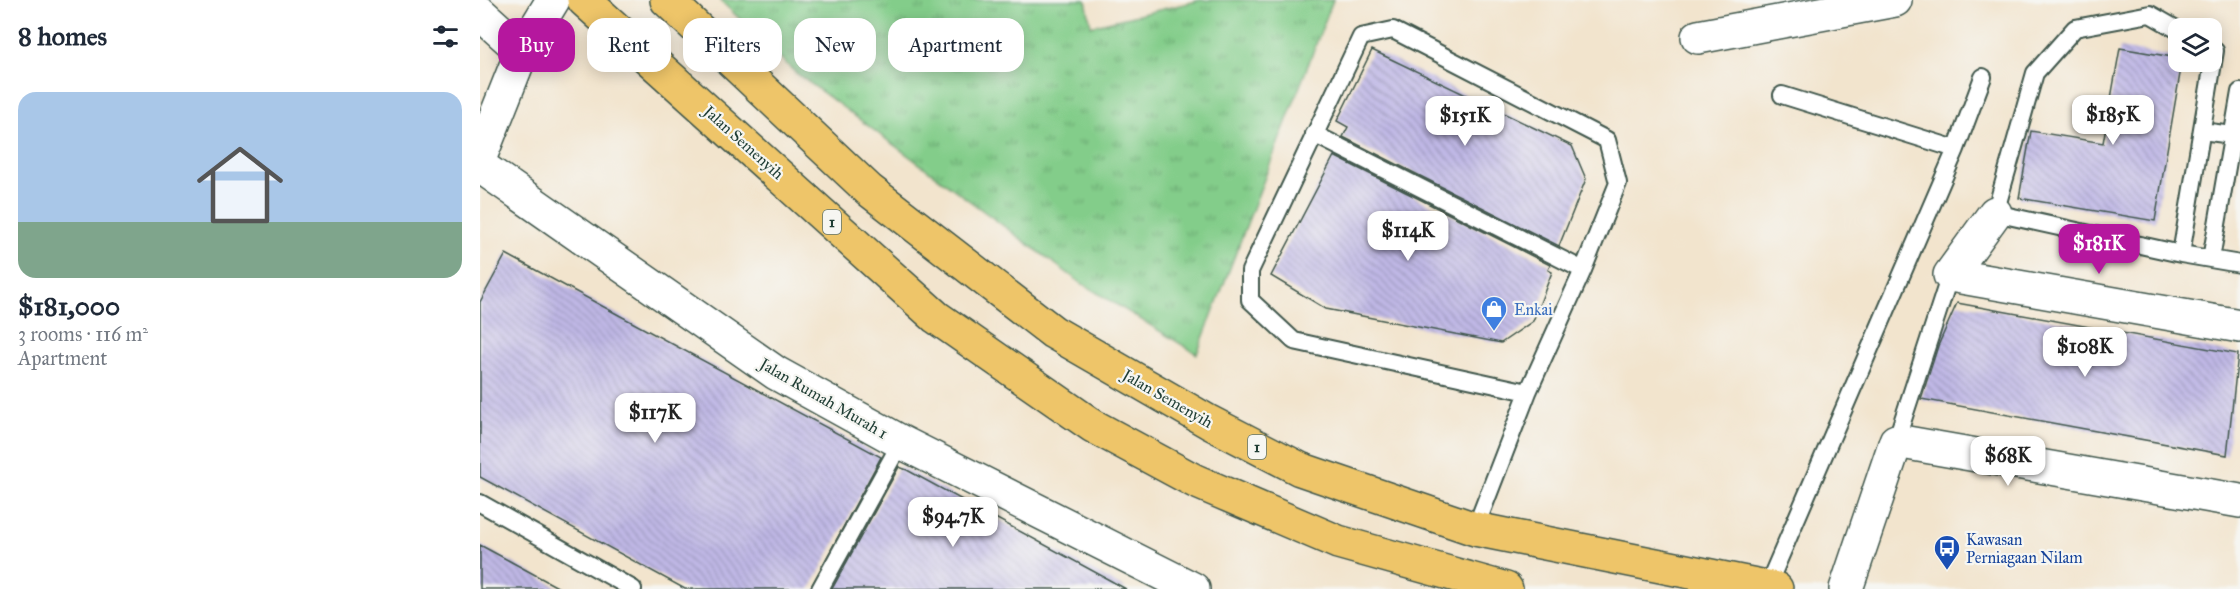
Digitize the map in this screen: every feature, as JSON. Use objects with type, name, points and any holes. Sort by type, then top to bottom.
[{"type":"main road","name":"Jalan Semenyih","points":[[584,0],[936,317],[1094,426],[1195,481],[1338,542],[1506,589]]},
{"type":"main road","name":"Jalan Semenyih","points":[[667,0],[869,190],[1053,332],[1209,423],[1300,469],[1475,529],[1772,588]]},
{"type":"street","points":[[542,18],[553,0]]},
{"type":"street","points":[[1698,37],[1895,0]]},
{"type":"street","points":[[480,13],[498,29]]},
{"type":"street","points":[[480,157],[514,72]]},
{"type":"street","name":"Jalan Rumah Murah 1","points":[[480,166],[777,373],[901,442],[1193,589]]},
{"type":"street","points":[[1995,213],[1950,275],[2240,326]]},
{"type":"street","points":[[1846,589],[1896,441],[2240,501]]},
{"type":"lane","points":[[2168,24],[2150,14],[2074,28],[2035,73],[1995,213],[2181,254],[2240,264]]},
{"type":"lane","points":[[1475,529],[1528,392],[1583,270],[1618,183],[1607,140],[1393,30],[1361,37],[1250,271],[1250,300],[1294,341],[1528,392]]},
{"type":"lane","points":[[2181,254],[2212,72]]},
{"type":"lane","points":[[1772,588],[1956,149],[1983,76]]},
{"type":"lane","points":[[2211,259],[2240,92]]},
{"type":"lane","points":[[1782,95],[1956,149]]},
{"type":"lane","points":[[2202,131],[2232,135]]},
{"type":"lane","points":[[1314,134],[1583,270]]},
{"type":"lane","points":[[1896,441],[1950,275]]},
{"type":"lane","points":[[820,589],[901,442]]},
{"type":"lane","points":[[480,503],[633,589]]},
{"type":"green space","points":[[720,0],[1086,0],[1091,26],[1201,0],[1333,0],[1197,354],[1081,283],[795,72],[876,72],[876,18],[794,18],[794,71],[782,60],[782,18],[739,18]]},
{"type":"building","points":[[2120,48],[2168,56],[2168,72],[2180,72],[2155,221],[2019,198],[2031,131],[2103,143]]},
{"type":"building","points":[[1372,50],[1572,146],[1586,179],[1559,246],[1343,137],[1348,127],[1337,121]]},
{"type":"building","points":[[1334,156],[1550,265],[1548,270],[1552,272],[1533,321],[1501,343],[1326,309],[1271,276]]},
{"type":"building","points":[[506,254],[881,457],[810,589],[685,589],[480,477],[480,302]]},
{"type":"building","points":[[1957,303],[2238,354],[2227,455],[1921,399],[1938,346]]},
{"type":"building","points":[[899,467],[907,470],[1126,589],[832,589]]},
{"type":"building","points":[[480,545],[506,559],[561,589],[480,589]]},
{"type":"place","name":"Enkai","points":[[1494,332]]},
{"type":"place","name":"Kawasan Perniagaan Nilam","points":[[1947,571]]}]
